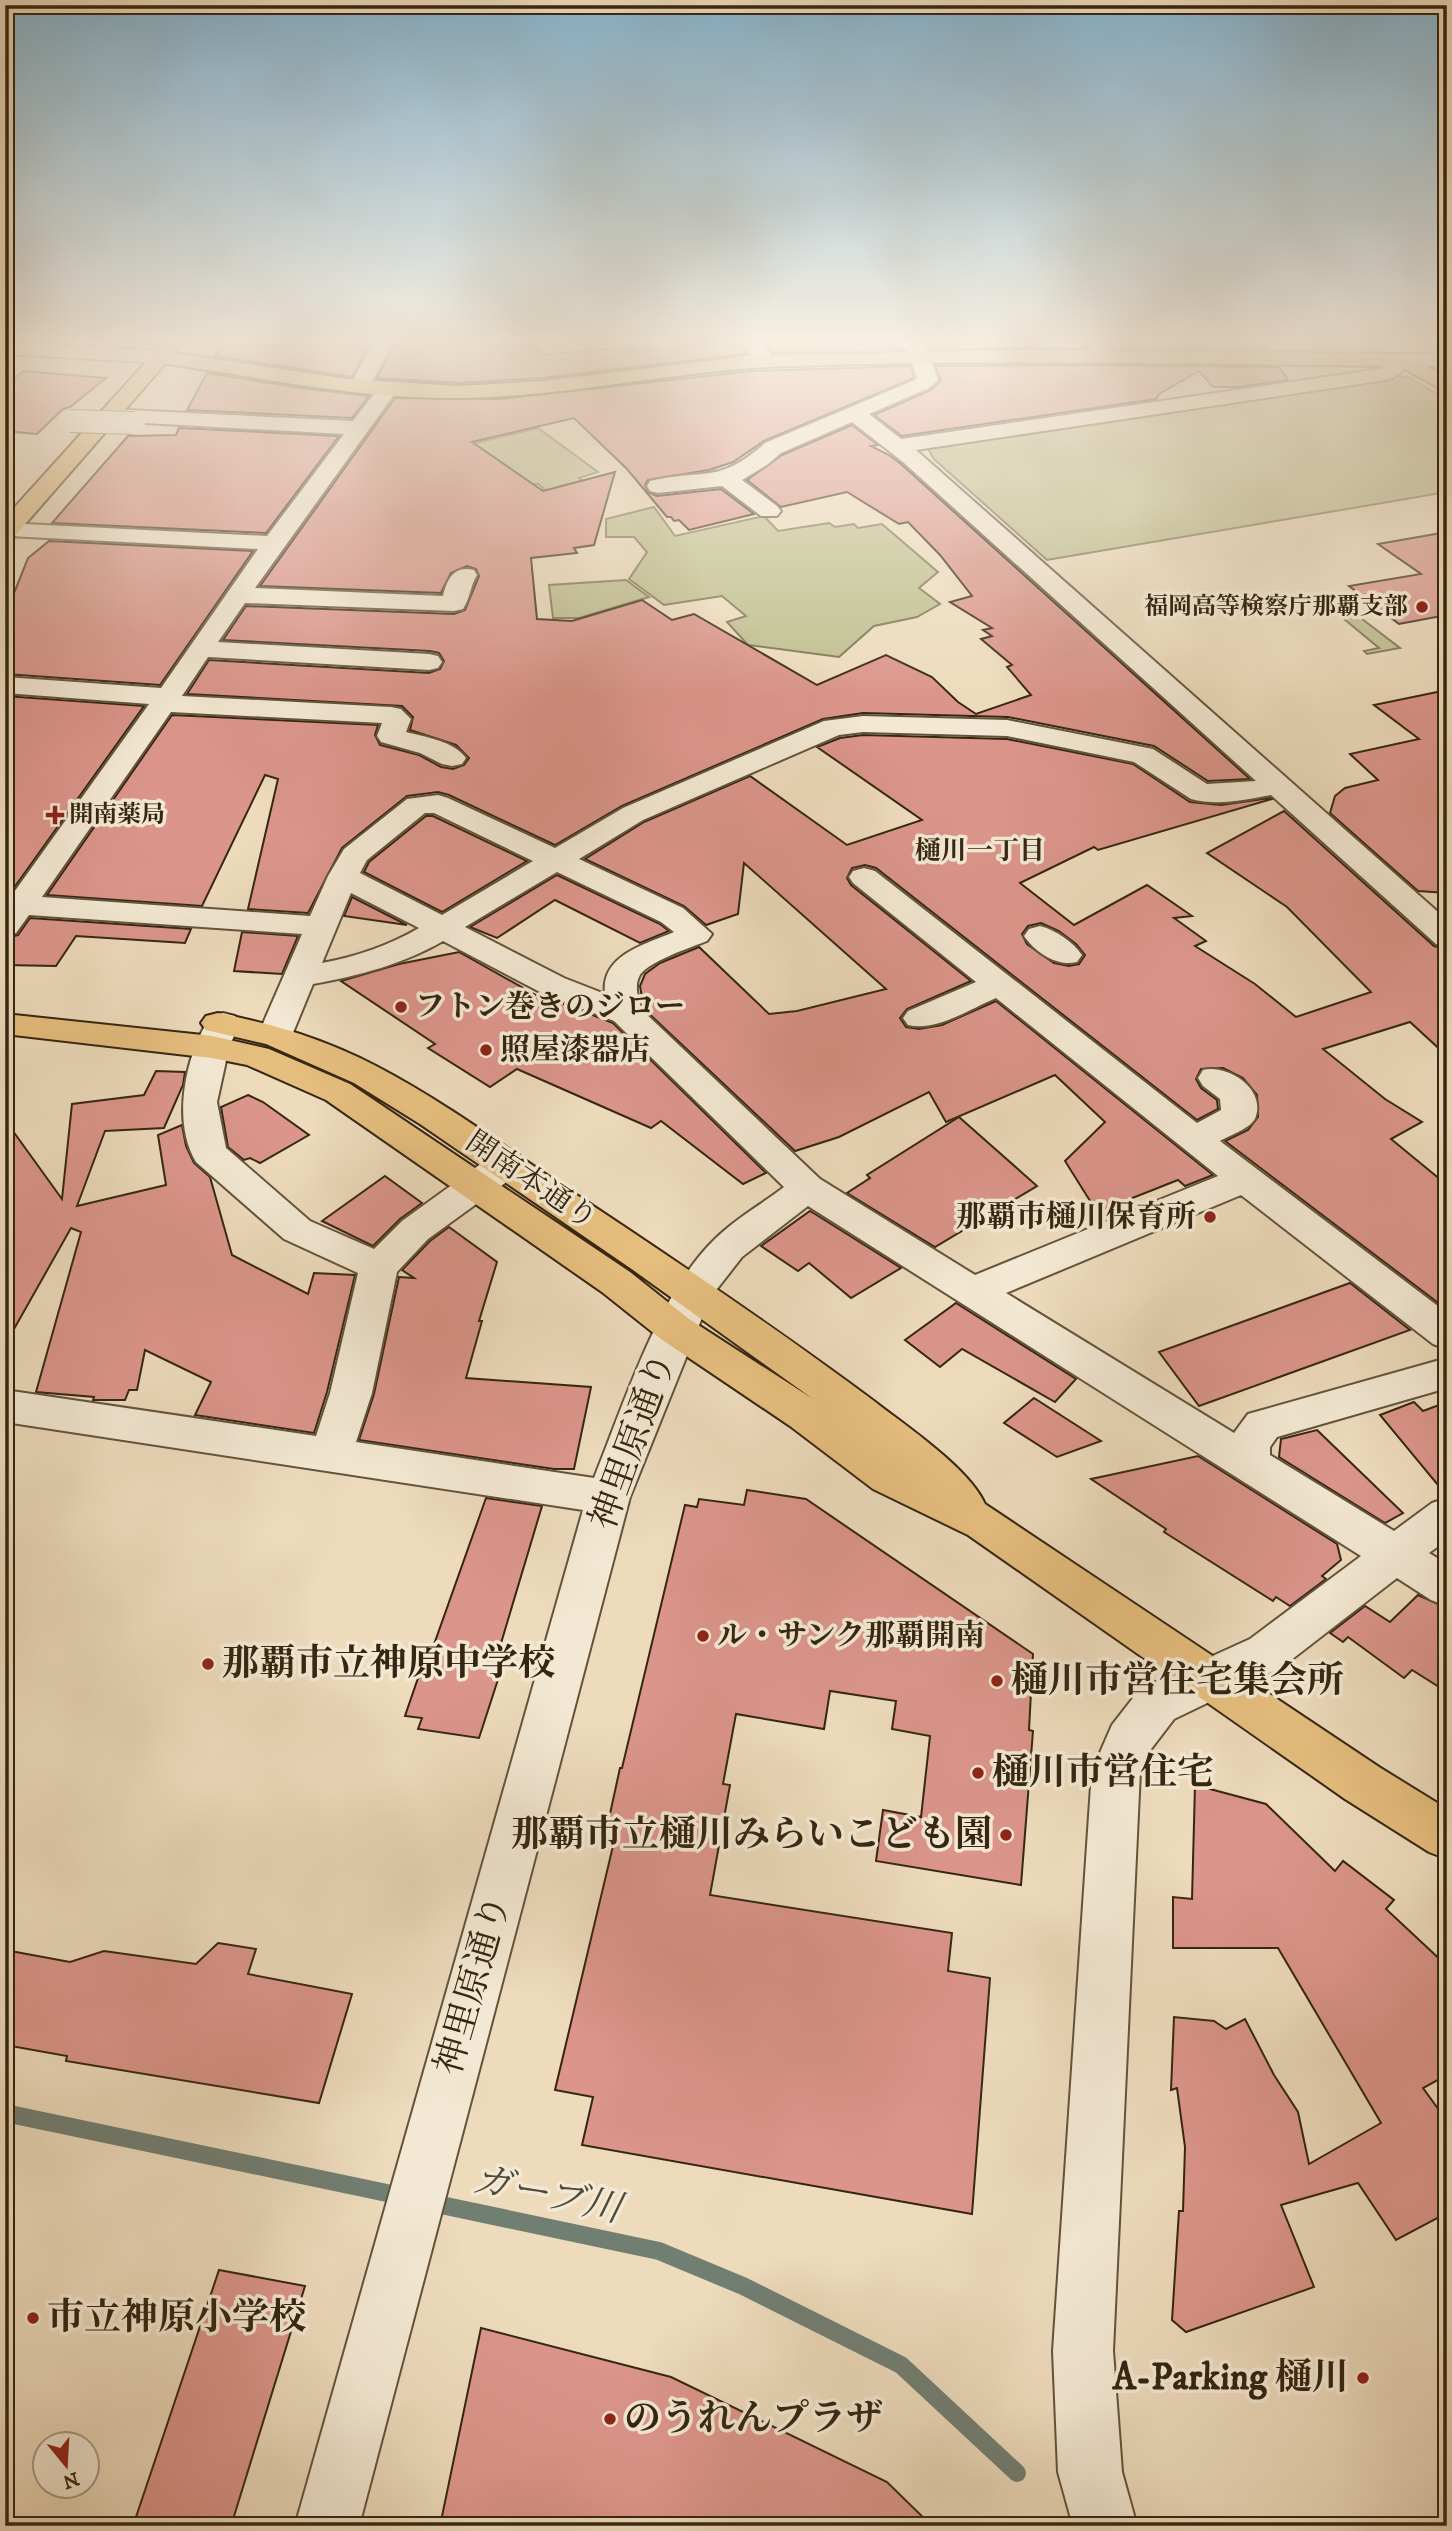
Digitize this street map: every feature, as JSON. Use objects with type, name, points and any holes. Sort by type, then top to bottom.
[{"type":"main road","points":[[7,531],[69,460]]},
{"type":"main road","name":"開南本通り","points":[[5,1000],[217,1035],[257,1057],[338,1093],[491,1174]]},
{"type":"main road","name":"開南本通り","points":[[5,1024],[217,1035],[275,1035],[366,1075],[491,1174],[616,1282],[684,1311],[805,1415],[888,1477],[983,1523],[1362,1783],[1447,1836]]},
{"type":"street","points":[[10,912],[76,829],[237,595],[336,460]]},
{"type":"street","points":[[658,486],[727,479],[754,467],[761,460]]},
{"type":"street","points":[[914,460],[1447,937]]},
{"type":"street","points":[[727,479],[769,512]]},
{"type":"street","points":[[7,531],[274,543]]},
{"type":"street","points":[[237,595],[454,604],[458,583],[465,575]]},
{"type":"street","points":[[199,649],[429,662]]},
{"type":"street","points":[[5,685],[391,715],[397,719],[391,736],[430,747],[452,758]]},
{"type":"street","points":[[299,977],[386,957],[442,929],[633,814],[834,727],[863,724],[1007,729],[1143,755],[1201,793],[1234,793],[1279,785]]},
{"type":"street","points":[[275,1035],[343,876],[355,855],[416,805],[438,804],[672,915],[695,934],[636,960],[623,974],[620,990],[626,1014]]},
{"type":"street","points":[[343,876],[552,985],[626,1014],[688,1070],[807,1188],[1447,1587]]},
{"type":"street","points":[[864,877],[1245,1179],[1447,1335]]},
{"type":"street","points":[[10,912],[323,926]]},
{"type":"street","points":[[1040,936],[1066,955]]},
{"type":"street","points":[[920,1018],[1001,984]]},
{"type":"street","points":[[217,1035],[199,1102],[209,1153],[297,1230],[379,1268]]},
{"type":"street","points":[[1195,1139],[1239,1115],[1237,1095],[1215,1078]]},
{"type":"street","points":[[330,1457],[351,1393],[379,1268],[415,1230],[491,1174]]},
{"type":"street","points":[[973,1291],[1245,1179]]},
{"type":"street","name":"神里原通り","points":[[327,2526],[608,1497],[684,1311],[729,1248],[807,1188]]},
{"type":"street","points":[[1249,1463],[1249,1444],[1263,1425],[1447,1373]]},
{"type":"street","points":[[5,1406],[608,1497]]},
{"type":"street","points":[[1105,2526],[1090,2472],[1083,2351],[1116,1771],[1129,1740],[1157,1704],[1265,1653],[1447,1515]]},
{"type":"green space","points":[[489,460],[582,460],[598,472],[579,478],[603,494],[569,510],[538,484],[518,487]]},
{"type":"green space","points":[[935,460],[1447,460],[1447,492],[1047,560]]},
{"type":"green space","points":[[654,507],[675,536],[764,516],[778,531],[829,523],[835,527],[854,524],[858,528],[882,524],[938,572],[919,588],[940,604],[917,617],[874,626],[839,657],[748,645],[727,622],[746,616],[722,596],[664,605],[629,579],[647,552],[634,537],[606,537],[606,519]]},
{"type":"green space","points":[[626,580],[649,597],[579,618],[553,618],[549,585]]},
{"type":"green space","points":[[1349,609],[1400,648],[1367,654],[1364,651],[1379,648],[1338,614],[1319,618],[1316,615]]},
{"type":"building","points":[[107,460],[321,460],[266,533],[52,523]]},
{"type":"building","points":[[350,460],[498,460],[543,491],[615,472],[594,545],[574,548],[577,553],[531,558],[537,619],[572,621],[642,600],[672,620],[694,614],[817,685],[886,655],[932,677],[958,702],[976,714],[1031,695],[1007,667],[1012,665],[981,639],[992,636],[983,630],[992,628],[950,602],[972,596],[940,555],[908,522],[899,524],[847,492],[781,507],[747,480],[775,460],[896,460],[1250,779],[1208,781],[1154,746],[1008,717],[863,713],[823,719],[622,806],[555,845],[449,795],[438,792],[407,796],[342,848],[308,913],[248,909],[278,779],[265,775],[202,906],[47,895],[172,715],[378,725],[375,735],[380,745],[419,755],[441,767],[453,769],[464,765],[469,758],[456,745],[410,730],[413,717],[402,706],[187,694],[209,660],[429,673],[440,669],[444,661],[439,653],[430,651],[223,640],[246,606],[454,614],[465,610],[479,576],[476,569],[467,566],[451,573],[441,593],[260,586]]},
{"type":"building","points":[[618,460],[736,460],[709,470],[648,480],[645,485],[648,492],[657,496],[721,489],[754,514],[689,530],[679,520],[674,521],[667,517]]},
{"type":"building","points":[[1447,532],[1447,615],[1399,624],[1349,586],[1421,574],[1378,544]]},
{"type":"building","points":[[49,541],[253,551],[160,685],[5,674],[5,616],[28,558]]},
{"type":"building","points":[[1447,690],[1447,893],[1418,891],[1330,813],[1335,796],[1345,788],[1378,780],[1350,754],[1419,739],[1374,705]]},
{"type":"building","points":[[5,696],[144,706],[11,892],[5,892]]},
{"type":"building","points":[[863,735],[1007,739],[1133,764],[1190,802],[1221,805],[1272,799],[1098,850],[1094,847],[1020,883],[1074,925],[1147,885],[1192,916],[1174,918],[1206,941],[1195,946],[1255,984],[1296,1017],[1371,992],[1287,907],[1207,853],[1284,811],[1434,946],[1447,949],[1447,1056],[1410,1022],[1323,1049],[1385,1099],[1422,1122],[1391,1139],[1447,1185],[1447,1296],[1437,1302],[1225,1141],[1248,1130],[1258,1117],[1257,1095],[1243,1078],[1223,1068],[1201,1069],[1196,1079],[1201,1088],[1217,1100],[1218,1109],[1197,1120],[876,868],[865,865],[852,868],[847,878],[851,885],[971,981],[907,1009],[900,1018],[906,1027],[919,1029],[942,1025],[996,1001],[1213,1175],[1185,1186],[1178,1180],[1097,1212],[1065,1161],[1105,1122],[1055,1075],[946,1122],[929,1092],[839,1137],[795,1151],[644,1009],[640,986],[645,974],[660,963],[699,947],[769,1014],[797,1011],[886,989],[744,863],[738,914],[706,925],[684,906],[585,859],[644,822],[750,776],[847,845],[922,820],[817,747],[840,738]],"holes":[[[1041,923],[1059,931],[1085,955],[1079,964],[1069,966],[1054,963],[1027,944],[1022,934],[1028,926]]]},
{"type":"building","points":[[426,816],[433,816],[527,861],[442,912],[364,872],[369,862]]},
{"type":"building","points":[[557,875],[660,924],[669,931],[640,943],[555,900],[497,938],[470,927]]},
{"type":"building","points":[[352,897],[407,925],[344,916]]},
{"type":"building","points":[[30,918],[191,929],[185,943],[76,936],[56,966],[5,965],[5,938],[18,935]]},
{"type":"building","points":[[242,932],[298,936],[282,974],[234,971]]},
{"type":"building","points":[[459,952],[543,999],[546,997],[613,1023],[766,1173],[743,1184],[661,1121],[651,1128],[517,1069],[490,1087],[428,1048],[435,1044],[341,981],[399,964]]},
{"type":"building","points":[[156,1071],[185,1072],[183,1085],[164,1128],[105,1131],[77,1206],[166,1185],[158,1135],[182,1125],[186,1146],[194,1163],[210,1177],[232,1255],[308,1294],[314,1273],[355,1275],[327,1392],[314,1433],[195,1415],[211,1382],[145,1350],[137,1390],[129,1390],[125,1400],[93,1400],[94,1397],[36,1392],[81,1232],[71,1228],[5,1345],[5,1120],[62,1199],[72,1104],[144,1095]]},
{"type":"building","points":[[248,1095],[263,1102],[309,1135],[260,1163],[250,1158],[244,1160],[228,1147],[221,1107]]},
{"type":"building","points":[[959,1117],[1037,1186],[935,1247],[847,1193],[870,1178],[867,1175]]},
{"type":"building","points":[[385,1176],[422,1203],[400,1219],[373,1246],[322,1221]]},
{"type":"building","points":[[810,1211],[901,1268],[851,1298],[809,1263],[798,1271],[761,1246]]},
{"type":"building","points":[[449,1227],[497,1262],[479,1321],[482,1321],[466,1378],[591,1387],[574,1469],[554,1469],[359,1440],[374,1394],[399,1277],[414,1278],[402,1270],[430,1241]]},
{"type":"building","points":[[1350,1283],[1410,1330],[1199,1406],[1159,1352]]},
{"type":"building","points":[[956,1303],[1076,1379],[1055,1402],[962,1349],[940,1367],[905,1340]]},
{"type":"building","points":[[1034,1398],[1101,1441],[1057,1457],[1004,1423]]},
{"type":"building","points":[[1414,1402],[1423,1411],[1447,1402],[1447,1496],[1380,1415]]},
{"type":"building","points":[[1317,1430],[1403,1513],[1385,1523],[1279,1457],[1281,1439]]},
{"type":"building","points":[[1198,1456],[1337,1544],[1341,1560],[1322,1576],[1326,1579],[1290,1606],[1276,1597],[1273,1601],[1164,1532],[1166,1529],[1091,1479]]},
{"type":"building","points":[[747,1490],[806,1499],[1033,1654],[1029,1730],[1033,1731],[1021,1885],[876,1861],[883,1810],[921,1817],[930,1736],[892,1729],[896,1701],[830,1691],[824,1729],[736,1714],[723,1784],[730,1785],[710,1895],[952,1933],[948,1971],[990,1978],[972,2214],[582,2145],[593,2097],[555,2090],[618,1825],[608,1823],[620,1768],[685,1505],[697,1507],[699,1499],[744,1505]]},
{"type":"building","points":[[486,1498],[542,1506],[496,1660],[504,1661],[479,1738],[418,1729],[422,1718],[405,1716],[428,1649],[432,1650]]},
{"type":"building","points":[[1418,1595],[1447,1608],[1447,1692],[1412,1670],[1404,1678],[1348,1637],[1343,1642],[1330,1633],[1365,1606],[1390,1622]]},
{"type":"building","points":[[1195,1785],[1266,1804],[1335,1871],[1343,1861],[1394,1900],[1386,1909],[1447,1966],[1447,2075],[1423,2088],[1447,2121],[1447,2213],[1396,2240],[1358,2183],[1281,2205],[1314,2287],[1186,2332],[1172,2320],[1179,2211],[1183,2211],[1185,2147],[1177,2088],[1171,2090],[1174,2017],[1214,2021],[1226,2029],[1245,2019],[1274,2075],[1298,2112],[1309,2164],[1381,2123],[1278,1948],[1173,1948],[1173,1897],[1192,1899]]},
{"type":"building","points":[[218,1943],[256,1949],[248,1974],[352,1994],[319,2103],[66,2061],[67,2056],[5,2045],[5,1950],[70,1962],[104,1951],[196,1964]]},
{"type":"building","points":[[219,2270],[305,2286],[231,2526],[133,2526]]},
{"type":"building","name":"のうれんプラザ","points":[[481,2328],[671,2377],[887,2482],[932,2526],[440,2526]]},
{"type":"waterway","name":"ガーブ川","points":[[5,2113],[406,2197]]},
{"type":"waterway","name":"ガーブ川","points":[[427,2202],[659,2251],[743,2286],[901,2365],[1017,2473]]},
{"type":"place","name":"福岡高等検察庁那覇支部","points":[[1422,607]]},
{"type":"place","name":"開南薬局","points":[[55,815]]},
{"type":"place","name":"フトン巻きのジロー","points":[[401,1007]]},
{"type":"place","name":"照屋漆器店","points":[[486,1050]]},
{"type":"place","name":"那覇市樋川保育所","points":[[1210,1217]]},
{"type":"place","name":"ル・サンク那覇開南","points":[[703,1636]]},
{"type":"place","name":"那覇市立神原中学校","points":[[208,1664]]},
{"type":"place","name":"樋川市営住宅集会所","points":[[997,1681]]},
{"type":"place","name":"樋川市営住宅","points":[[978,1773]]},
{"type":"place","name":"那覇市立樋川みらいこども園","points":[[1006,1835]]},
{"type":"place","name":"市立神原小学校","points":[[33,2318]]},
{"type":"place","name":"A-Parking 樋川","points":[[1363,2378]]},
{"type":"place","name":"のうれんプラザ","points":[[610,2419]]},
{"type":"district","name":"樋川一丁目","points":[[980,851]]}]
